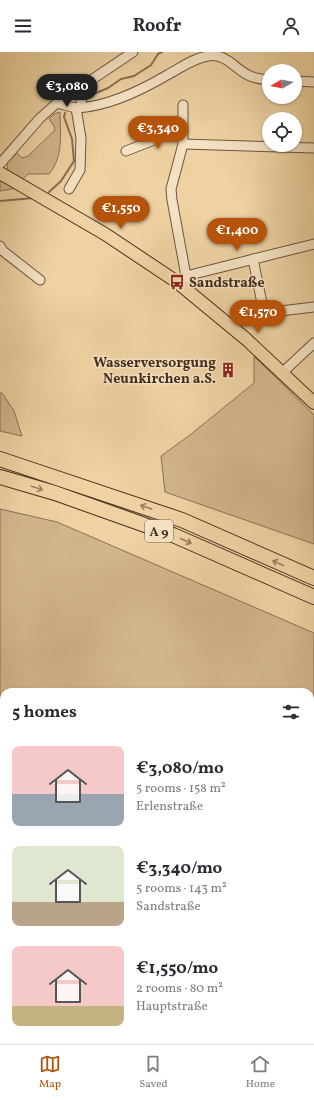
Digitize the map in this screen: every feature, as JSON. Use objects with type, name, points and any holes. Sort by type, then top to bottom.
[{"type":"highway","name":"A 9","points":[[0,459],[182,520],[314,578]]},
{"type":"highway","name":"A 9","points":[[0,477],[55,493],[173,536],[314,597]]},
{"type":"main road","points":[[0,173],[185,281],[283,372],[314,403]]},
{"type":"street","points":[[0,164],[40,118],[57,103],[133,52]]},
{"type":"street","points":[[57,103],[79,108],[100,104],[140,91],[193,61],[210,56],[229,60],[242,71],[254,77],[262,79]]},
{"type":"street","points":[[302,81],[314,82]]},
{"type":"street","points":[[69,189],[80,170],[81,138],[79,108],[82,87]]},
{"type":"street","points":[[184,105],[182,129],[183,144],[171,189],[185,281],[253,259],[314,244]]},
{"type":"street","points":[[126,151],[182,129]]},
{"type":"street","points":[[183,144],[314,148]]},
{"type":"street","points":[[0,246],[3,251],[40,280]]},
{"type":"street","points":[[253,259],[264,313],[314,308]]},
{"type":"street","points":[[283,372],[313,344]]},
{"type":"shaded area","points":[[60,112],[59,152],[54,167],[49,174],[28,174],[22,180],[8,171],[7,163],[17,153],[22,158],[28,156],[55,130],[49,119],[54,114]]},
{"type":"shaded area","points":[[0,180],[17,188],[0,191]]},
{"type":"shaded area","points":[[254,356],[314,415],[314,544],[165,492],[161,456],[190,435],[254,383]]},
{"type":"shaded area","points":[[0,393],[2,393],[14,411],[22,436],[0,431]]},
{"type":"shaded area","points":[[0,509],[57,522],[314,633],[314,688],[0,688]]},
{"type":"waterway","points":[[89,96],[108,88],[121,79],[134,76],[151,65],[158,54],[162,52]]},
{"type":"waterway","points":[[49,192],[61,181],[74,161],[72,139],[64,117],[65,113]]},
{"type":"waterway","points":[[0,201],[33,198]]},
{"type":"place","name":"Sandstraße","points":[[177,282]]},
{"type":"place","name":"Wasserversorgung Neunkirchen a.S.","points":[[228,370]]}]
